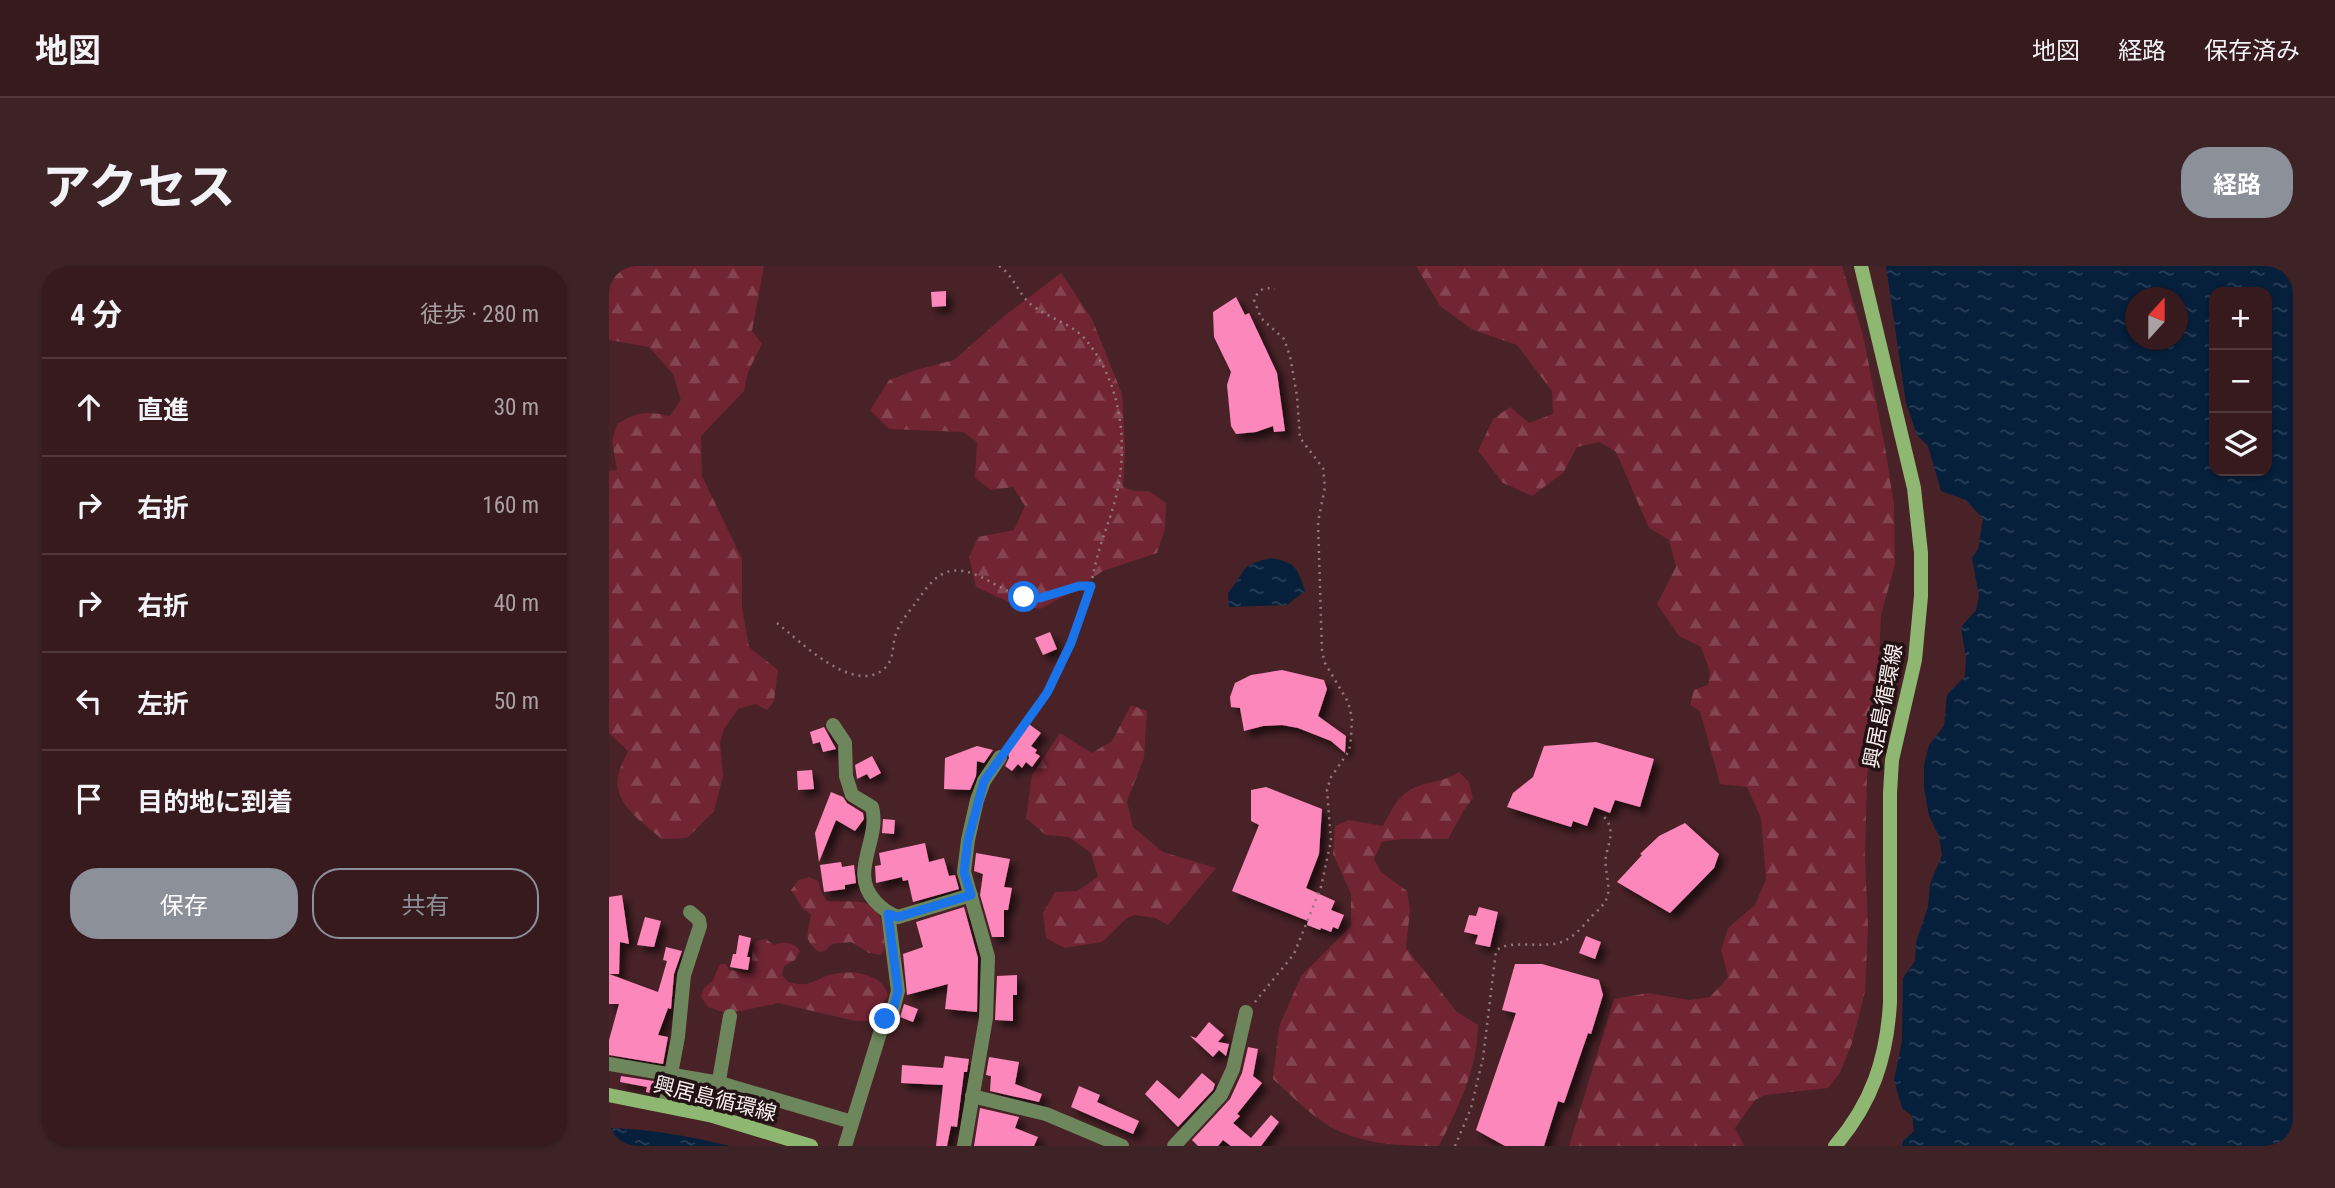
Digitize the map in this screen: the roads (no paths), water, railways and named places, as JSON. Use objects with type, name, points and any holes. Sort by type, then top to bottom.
[{"type":"main road","name":"興居島循環線","points":[[1835,1146],[1854,1124],[1877,1078],[1888,1032],[1892,760],[1915,660],[1921,597],[1921,554],[1913,488],[1861,266]]},
{"type":"main road","name":"興居島循環線","points":[[609,1095],[713,1116],[811,1146]]},
{"type":"street","points":[[834,725],[845,743],[846,776],[852,795],[872,807],[875,816],[873,838],[864,862],[863,878],[867,891],[888,914],[898,917],[971,895]]},
{"type":"street","points":[[964,1146],[986,1018],[988,957],[964,872],[968,840],[984,781],[1000,757]]},
{"type":"street","points":[[665,1106],[683,1005],[684,975],[700,926],[699,920],[690,912]]},
{"type":"street","points":[[845,1146],[880,1033],[893,1010],[898,991],[888,914]]},
{"type":"street","points":[[1174,1146],[1221,1095],[1233,1069],[1246,1012]]},
{"type":"street","points":[[713,1116],[730,1016]]},
{"type":"street","points":[[609,1064],[720,1083],[852,1122]]},
{"type":"street","points":[[972,1096],[1046,1114],[1122,1146]]},
{"type":"water","points":[[1886,266],[2293,266],[2293,1146],[1902,1146],[1903,1141],[1914,1131],[1912,1116],[1902,1108],[1894,1080],[1902,1041],[1903,978],[1915,961],[1916,942],[1928,907],[1930,884],[1942,855],[1939,836],[1929,816],[1924,787],[1924,765],[1929,745],[1944,726],[1947,695],[1965,676],[1966,659],[1961,627],[1976,610],[1979,596],[1972,558],[1978,549],[1983,519],[1966,500],[1941,491],[1928,446],[1917,435],[1906,403]]},
{"type":"water","points":[[1271,558],[1291,564],[1300,576],[1305,591],[1287,605],[1229,607],[1228,593],[1244,570]]},
{"type":"water","points":[[609,1128],[670,1134],[730,1146],[609,1146]]}]
